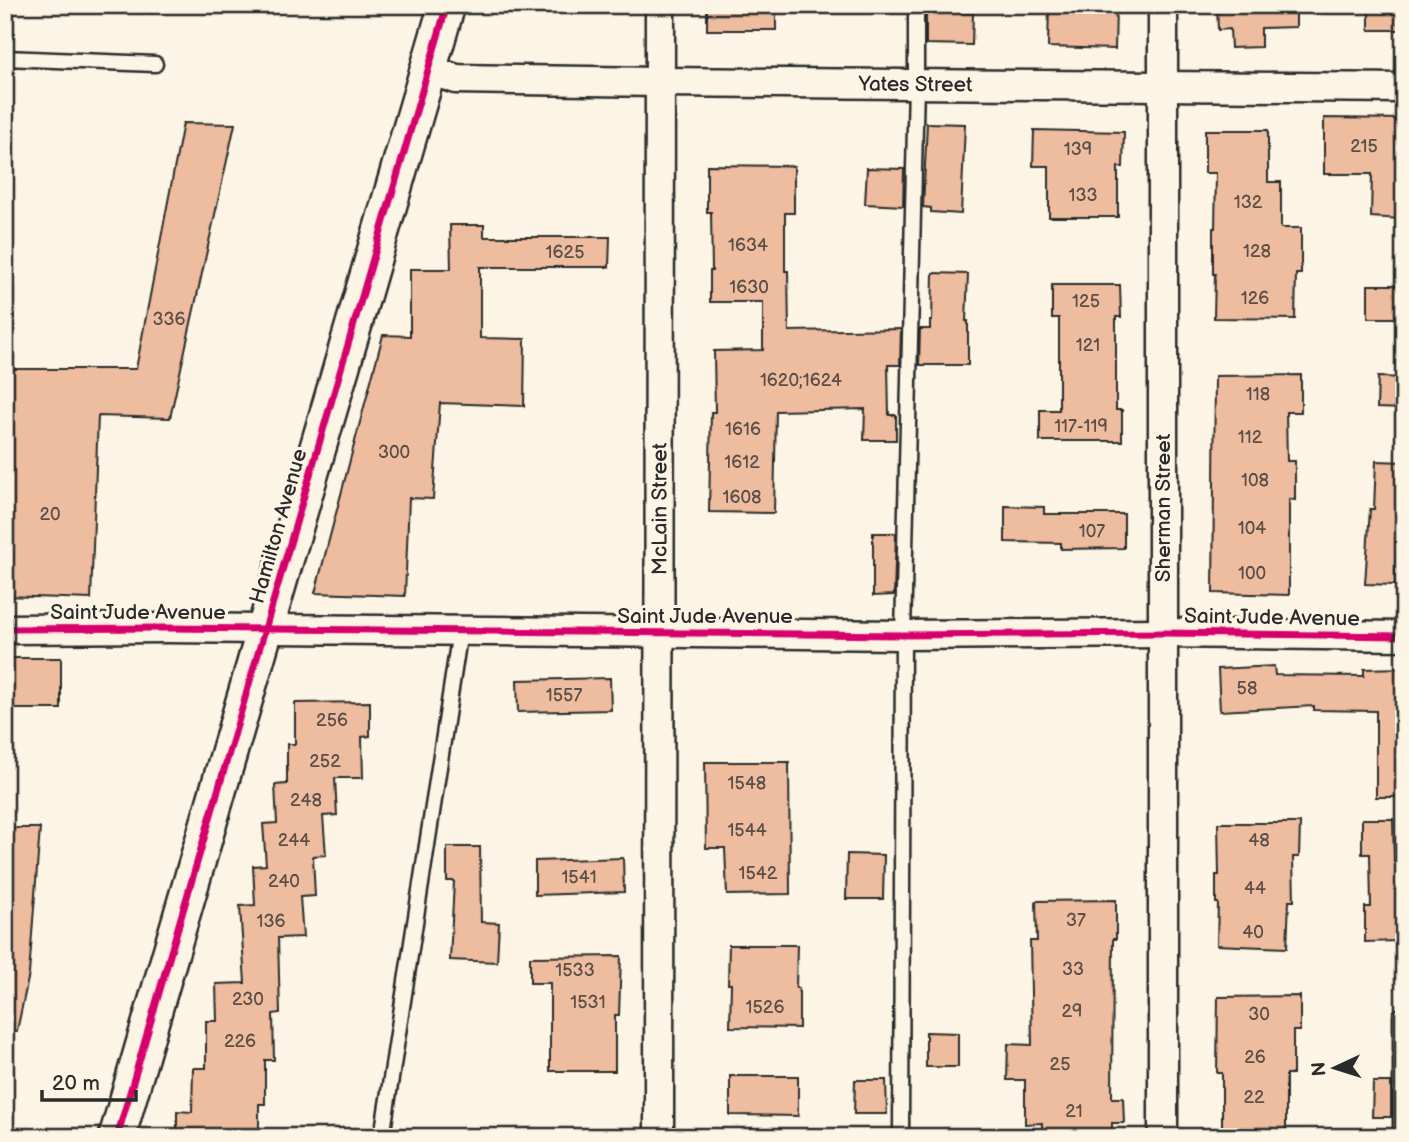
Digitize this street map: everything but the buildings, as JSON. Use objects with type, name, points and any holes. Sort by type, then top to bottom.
[{"type":"street","name":"Hamilton Avenue","points":[[117,1137],[447,5]]},
{"type":"street","name":"McLain Street","points":[[659,1137],[660,5]]},
{"type":"street","name":"Sherman Street","points":[[1163,5],[1163,1137]]},
{"type":"street","name":"Yates Street","points":[[429,70],[456,79],[1404,88]]},
{"type":"street","name":"Saint Jude Avenue","points":[[5,629],[1404,636]]},
{"type":"lane","points":[[901,1137],[903,635],[916,5]]},
{"type":"lane","points":[[5,58],[155,64]]},
{"type":"lane","points":[[382,1137],[460,631]]},
{"type":"lane","points":[[1401,1137],[1404,1015]]},
{"type":"cycle path","points":[[117,1137],[447,5]]},
{"type":"cycle path","points":[[5,629],[1404,636]]}]
